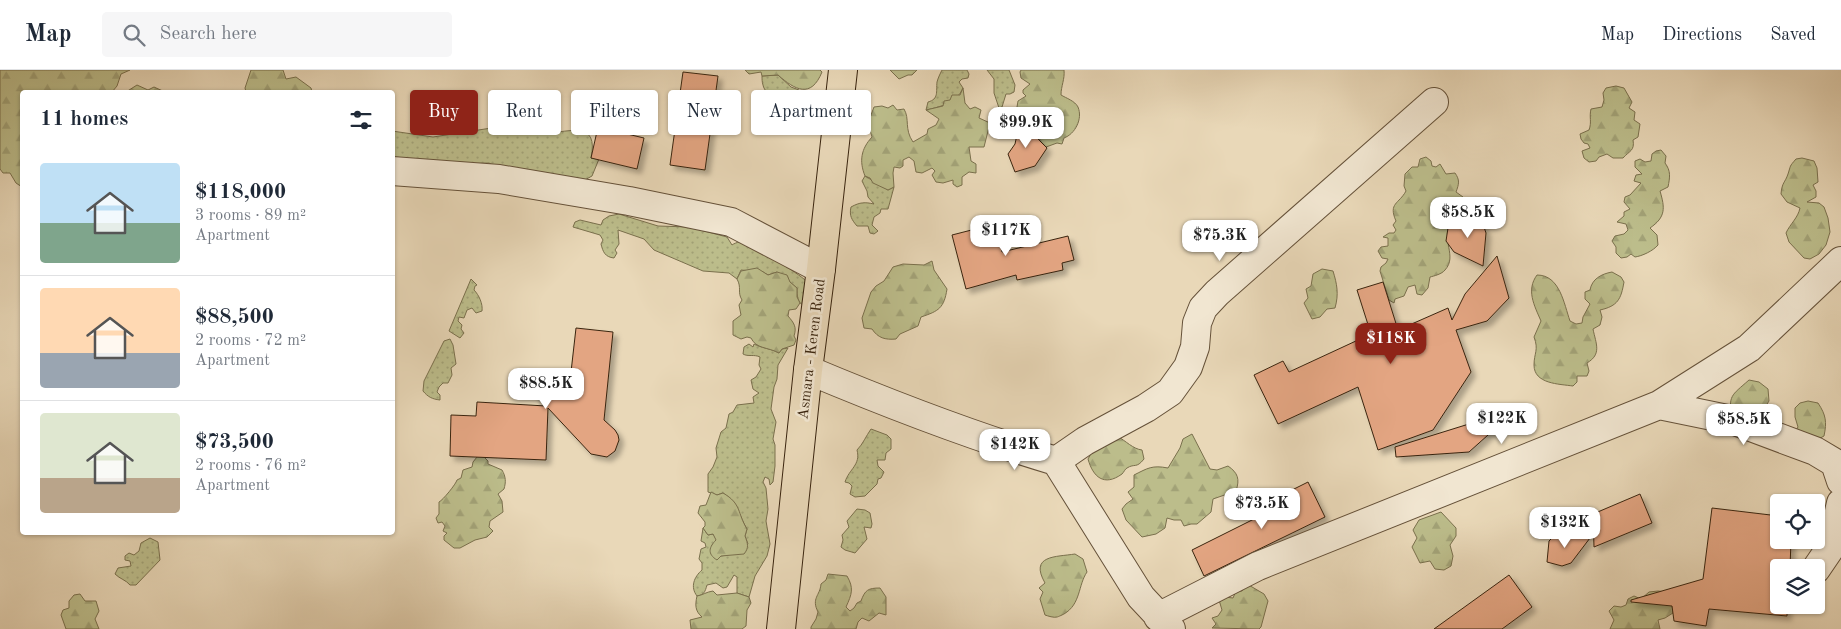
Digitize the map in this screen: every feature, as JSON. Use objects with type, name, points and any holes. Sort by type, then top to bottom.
[{"type":"highway","name":"Asmara - Keren Road","points":[[781,629],[808,370],[843,70]]},
{"type":"street","points":[[1056,461],[1086,441],[1146,408],[1170,392],[1188,367],[1195,347],[1197,324],[1203,308],[1225,286],[1434,102]]},
{"type":"street","points":[[395,171],[499,179],[629,201],[731,222],[821,269]]},
{"type":"street","points":[[808,370],[938,422],[1004,446],[1056,461],[1141,597],[1164,623],[1258,566],[1659,405],[1749,348],[1841,261]]},
{"type":"street","points":[[1659,405],[1740,422],[1816,451],[1839,471]]},
{"type":"street","points":[[1824,559],[1832,547],[1841,503]]},
{"type":"green space","points":[[0,70],[130,70],[121,74],[114,90],[20,90],[20,186],[10,173],[3,173],[0,169]]},
{"type":"green space","points":[[251,70],[283,70],[286,79],[296,77],[312,90],[246,90]]},
{"type":"green space","points":[[745,70],[820,70],[822,72],[813,86],[808,89],[802,89],[790,85],[778,75],[762,76],[761,72],[749,74]]},
{"type":"green space","points":[[890,70],[917,70],[912,75],[899,79]]},
{"type":"green space","points":[[942,70],[967,70],[969,74],[968,78],[962,79],[959,82],[963,88],[957,97],[942,106],[926,110],[928,102],[934,99],[937,92],[937,82]]},
{"type":"green space","points":[[987,70],[1009,70],[1015,85],[1014,92],[1006,94],[1002,107],[999,108],[994,93],[994,79]]},
{"type":"green space","points":[[1021,70],[1064,70],[1061,95],[1077,105],[1079,121],[1075,130],[1064,138],[1062,144],[1057,143],[1046,147],[1020,120],[1017,107],[1018,101],[1026,96],[1023,90],[1030,84],[1021,78]]},
{"type":"green space","points":[[778,75],[791,87],[799,90],[765,90],[762,76]]},
{"type":"green space","points":[[137,85],[148,90],[129,90]]},
{"type":"green space","points":[[1616,86],[1624,88],[1632,102],[1629,108],[1635,112],[1634,120],[1640,124],[1638,137],[1633,140],[1632,149],[1623,158],[1613,158],[1607,154],[1599,157],[1596,161],[1589,162],[1584,158],[1582,151],[1590,148],[1581,139],[1580,134],[1589,130],[1591,109],[1602,107],[1603,93],[1606,88]]},
{"type":"green space","points":[[154,87],[161,90],[148,90]]},
{"type":"green space","points":[[963,88],[965,103],[970,109],[975,107],[981,110],[979,118],[990,123],[984,147],[969,147],[971,161],[976,164],[976,173],[969,172],[962,177],[962,185],[957,187],[953,184],[953,180],[943,183],[936,182],[932,175],[935,171],[932,168],[922,173],[916,172],[914,161],[909,157],[903,160],[903,166],[900,168],[894,167],[894,187],[888,190],[873,183],[870,178],[865,176],[862,155],[865,146],[872,137],[871,115],[874,107],[882,106],[888,108],[893,105],[897,110],[904,109],[910,137],[913,142],[927,134],[928,129],[936,125],[939,119],[926,110],[943,106],[944,101],[950,100],[952,95],[960,95]]},
{"type":"green space","points":[[488,129],[488,135],[561,135],[561,131],[571,130],[571,135],[589,135],[592,146],[591,158],[599,159],[592,176],[583,181],[509,173],[489,163],[462,164],[395,159],[395,131],[433,137],[478,135],[478,130]]},
{"type":"green space","points":[[1661,150],[1666,156],[1665,163],[1670,177],[1668,187],[1660,191],[1663,202],[1662,216],[1650,228],[1657,235],[1658,245],[1641,256],[1635,257],[1631,254],[1621,258],[1616,253],[1616,247],[1612,241],[1615,236],[1624,234],[1628,230],[1626,224],[1617,222],[1624,216],[1624,212],[1630,209],[1624,202],[1625,197],[1630,195],[1641,183],[1634,181],[1636,175],[1642,174],[1635,167],[1635,161],[1640,159],[1645,162],[1651,161],[1652,154]]},
{"type":"green space","points":[[1426,157],[1431,161],[1432,166],[1436,167],[1440,164],[1446,174],[1455,173],[1458,178],[1456,192],[1463,197],[1465,208],[1453,214],[1445,213],[1451,223],[1447,235],[1450,253],[1449,265],[1440,274],[1430,277],[1428,288],[1422,295],[1417,294],[1415,285],[1408,287],[1404,296],[1395,299],[1394,303],[1389,300],[1380,271],[1388,259],[1382,258],[1378,251],[1381,247],[1388,246],[1388,238],[1383,237],[1389,233],[1394,233],[1396,230],[1393,225],[1396,221],[1393,211],[1395,204],[1406,191],[1404,186],[1405,174],[1412,167],[1418,167],[1420,159]]},
{"type":"green space","points":[[1802,158],[1814,161],[1817,168],[1818,182],[1813,185],[1816,197],[1807,202],[1819,203],[1824,207],[1830,232],[1826,245],[1819,254],[1810,259],[1804,258],[1789,242],[1786,233],[1798,215],[1800,208],[1787,202],[1781,194],[1791,165],[1796,159]]},
{"type":"green space","points":[[865,176],[888,190],[894,187],[888,209],[881,209],[880,213],[874,217],[872,225],[878,231],[874,234],[870,233],[868,226],[857,226],[852,220],[850,210],[854,205],[862,203],[874,204],[868,197],[862,181]]},
{"type":"green space","points":[[619,214],[658,226],[689,227],[727,237],[732,245],[739,242],[744,243],[763,252],[806,281],[804,306],[797,296],[797,288],[777,272],[768,275],[763,272],[741,270],[737,279],[729,273],[703,271],[654,250],[644,239],[618,230],[619,244],[615,250],[617,253],[614,258],[606,255],[604,252],[601,244],[603,240],[600,235],[573,227],[575,222],[580,220],[601,225],[603,220],[609,216]]},
{"type":"green space","points":[[932,261],[934,270],[947,289],[940,308],[921,317],[918,326],[900,334],[896,339],[882,338],[872,329],[864,328],[862,318],[871,292],[884,281],[893,267],[903,264],[924,265]]},
{"type":"green space","points":[[757,268],[768,275],[777,272],[787,275],[790,282],[797,288],[797,297],[800,303],[796,309],[789,310],[788,316],[794,325],[796,340],[794,345],[782,349],[779,353],[759,346],[751,338],[741,339],[733,335],[733,321],[741,315],[739,305],[742,300],[737,279],[741,271]]},
{"type":"green space","points":[[1322,269],[1333,271],[1336,280],[1337,298],[1335,308],[1327,309],[1320,317],[1312,319],[1304,303],[1308,298],[1306,289],[1311,286],[1313,274]]},
{"type":"green space","points":[[1612,272],[1621,277],[1624,282],[1623,288],[1615,304],[1600,310],[1602,317],[1600,325],[1593,329],[1597,348],[1595,356],[1587,363],[1589,371],[1587,376],[1577,376],[1577,382],[1573,386],[1548,382],[1538,376],[1534,365],[1536,348],[1534,337],[1541,321],[1532,298],[1532,286],[1537,275],[1545,276],[1556,285],[1570,321],[1576,324],[1582,323],[1590,304],[1585,299],[1585,292],[1590,290],[1598,278]]},
{"type":"green space","points":[[471,279],[477,285],[474,290],[482,305],[482,311],[476,313],[472,308],[467,310],[464,318],[459,317],[458,321],[462,325],[461,329],[464,333],[460,338],[449,331]]},
{"type":"green space","points":[[450,339],[453,345],[456,364],[451,368],[452,375],[448,383],[443,383],[439,387],[437,392],[440,395],[440,400],[435,399],[423,391],[424,381],[444,341]]},
{"type":"green space","points":[[749,344],[753,347],[754,344],[779,353],[782,349],[788,348],[778,365],[771,409],[776,422],[773,439],[775,445],[775,466],[773,482],[770,485],[769,479],[765,477],[763,482],[766,488],[768,509],[766,521],[770,544],[767,556],[755,576],[749,597],[737,593],[737,577],[734,575],[727,587],[723,588],[716,583],[707,585],[704,593],[697,596],[693,586],[702,570],[702,563],[699,559],[701,549],[706,547],[705,543],[701,541],[703,528],[708,535],[713,534],[717,540],[711,546],[721,556],[733,554],[748,544],[745,536],[747,529],[732,501],[723,493],[717,495],[708,492],[708,474],[717,457],[716,448],[721,432],[726,428],[729,414],[733,412],[737,405],[754,403],[753,397],[759,393],[753,389],[751,380],[756,377],[761,369],[759,365],[760,357],[743,354],[744,347]]},
{"type":"green space","points":[[1749,380],[1759,382],[1768,389],[1769,401],[1762,412],[1732,420],[1730,405],[1732,397]]},
{"type":"green space","points":[[1808,401],[1818,403],[1825,419],[1824,436],[1815,441],[1794,433],[1798,427],[1795,408],[1800,403]]},
{"type":"green space","points":[[871,429],[887,435],[891,439],[891,449],[886,453],[885,460],[877,460],[878,466],[884,472],[881,478],[878,479],[877,484],[865,496],[855,497],[850,494],[852,486],[845,482],[856,463],[857,450]]},
{"type":"green space","points":[[1192,434],[1210,469],[1217,470],[1228,466],[1234,471],[1238,480],[1236,491],[1213,499],[1211,512],[1197,524],[1184,526],[1181,520],[1167,518],[1165,528],[1156,534],[1142,537],[1126,520],[1122,509],[1133,499],[1128,492],[1134,487],[1134,475],[1150,468],[1168,468],[1183,439]]},
{"type":"green space","points":[[1117,436],[1142,450],[1144,459],[1137,465],[1126,468],[1116,478],[1105,480],[1096,475],[1088,459],[1092,452]]},
{"type":"green space","points":[[477,457],[484,457],[488,464],[502,470],[505,486],[498,494],[502,501],[503,512],[490,521],[489,527],[493,531],[487,537],[475,540],[460,548],[454,548],[444,540],[444,536],[447,533],[443,531],[445,526],[442,522],[438,523],[436,518],[439,514],[439,502],[457,480],[461,478],[463,470],[472,467]]},
{"type":"green space","points":[[711,492],[717,495],[723,493],[736,505],[747,529],[745,536],[747,548],[744,554],[721,556],[717,560],[710,553],[712,545],[716,540],[713,534],[708,535],[703,528],[705,522],[698,513],[700,506],[706,505]]},
{"type":"green space","points":[[857,509],[870,513],[872,524],[871,528],[864,527],[867,539],[855,553],[841,547],[842,535],[849,527],[847,521]]},
{"type":"green space","points":[[1441,512],[1456,528],[1456,536],[1450,545],[1453,556],[1451,566],[1444,570],[1435,569],[1430,561],[1420,563],[1412,547],[1417,538],[1413,530],[1419,520]]},
{"type":"green space","points":[[150,538],[158,542],[160,560],[136,585],[130,585],[115,574],[118,568],[131,566],[130,561],[125,560],[125,556],[129,553],[134,555],[139,551],[141,543]]},
{"type":"green space","points":[[1075,554],[1083,559],[1087,572],[1074,605],[1070,610],[1056,617],[1045,615],[1040,599],[1043,592],[1039,588],[1045,583],[1040,567],[1042,562],[1053,557]]},
{"type":"green space","points":[[828,574],[847,576],[851,584],[851,591],[846,607],[850,611],[861,601],[868,590],[880,588],[886,597],[886,615],[879,613],[869,621],[862,618],[858,622],[856,629],[811,629],[818,612],[815,603],[816,597],[821,584],[826,580]]},
{"type":"green space","points":[[1247,584],[1264,594],[1268,601],[1261,627],[1259,629],[1212,628],[1216,624],[1212,618],[1218,616],[1222,610],[1219,600],[1225,597],[1233,598],[1236,591],[1242,591]]},
{"type":"green space","points":[[713,591],[717,595],[737,593],[749,597],[751,603],[747,610],[746,626],[742,629],[691,629],[690,620],[702,617],[696,608],[697,596]]},
{"type":"green space","points":[[1649,592],[1666,592],[1672,603],[1673,613],[1658,620],[1660,629],[1610,629],[1614,620],[1609,611],[1614,606],[1621,607],[1626,605],[1628,599],[1634,596],[1641,599]]},
{"type":"green space","points":[[80,594],[85,601],[96,601],[99,611],[95,619],[99,629],[66,629],[61,615],[63,610],[69,608],[69,601],[74,595]]},
{"type":"building","points":[[683,72],[718,76],[716,90],[680,90]]},
{"type":"building","points":[[1021,116],[1047,148],[1035,166],[1015,172],[1008,154],[1015,144]]},
{"type":"building","points":[[596,135],[631,135],[644,138],[637,169],[591,158]]},
{"type":"building","points":[[674,135],[710,135],[705,170],[670,165]]},
{"type":"building","points":[[1462,216],[1475,217],[1484,227],[1486,233],[1483,266],[1454,252],[1446,241],[1448,228],[1456,218]]},
{"type":"building","points":[[995,224],[1002,252],[1068,236],[1074,260],[1062,263],[1063,270],[1017,280],[1016,275],[966,289],[952,235]]},
{"type":"building","points":[[1497,256],[1509,298],[1487,321],[1456,330],[1471,372],[1433,430],[1378,450],[1358,387],[1278,424],[1254,375],[1283,361],[1289,372],[1371,334],[1357,290],[1383,282],[1398,330],[1448,308],[1452,320],[1465,294]]},
{"type":"building","points":[[576,328],[613,332],[604,420],[618,435],[619,440],[615,451],[607,457],[591,454],[548,408],[546,460],[450,456],[451,415],[476,416],[477,402],[546,406],[531,391],[531,372],[571,372]]},
{"type":"building","points":[[1517,409],[1469,452],[1396,457],[1395,447]]},
{"type":"building","points":[[1308,482],[1325,517],[1204,576],[1192,550],[1272,510],[1268,502]]},
{"type":"building","points":[[1640,494],[1652,523],[1594,547],[1593,514]]},
{"type":"building","points":[[1712,508],[1770,515],[1770,549],[1791,549],[1790,559],[1770,559],[1770,614],[1787,614],[1787,616],[1709,609],[1706,626],[1674,621],[1672,606],[1631,602],[1631,600],[1703,579]]},
{"type":"building","points":[[1563,533],[1590,538],[1571,563],[1562,566],[1547,562],[1549,541]]},
{"type":"building","points":[[1509,575],[1532,607],[1502,629],[1434,629]]}]
